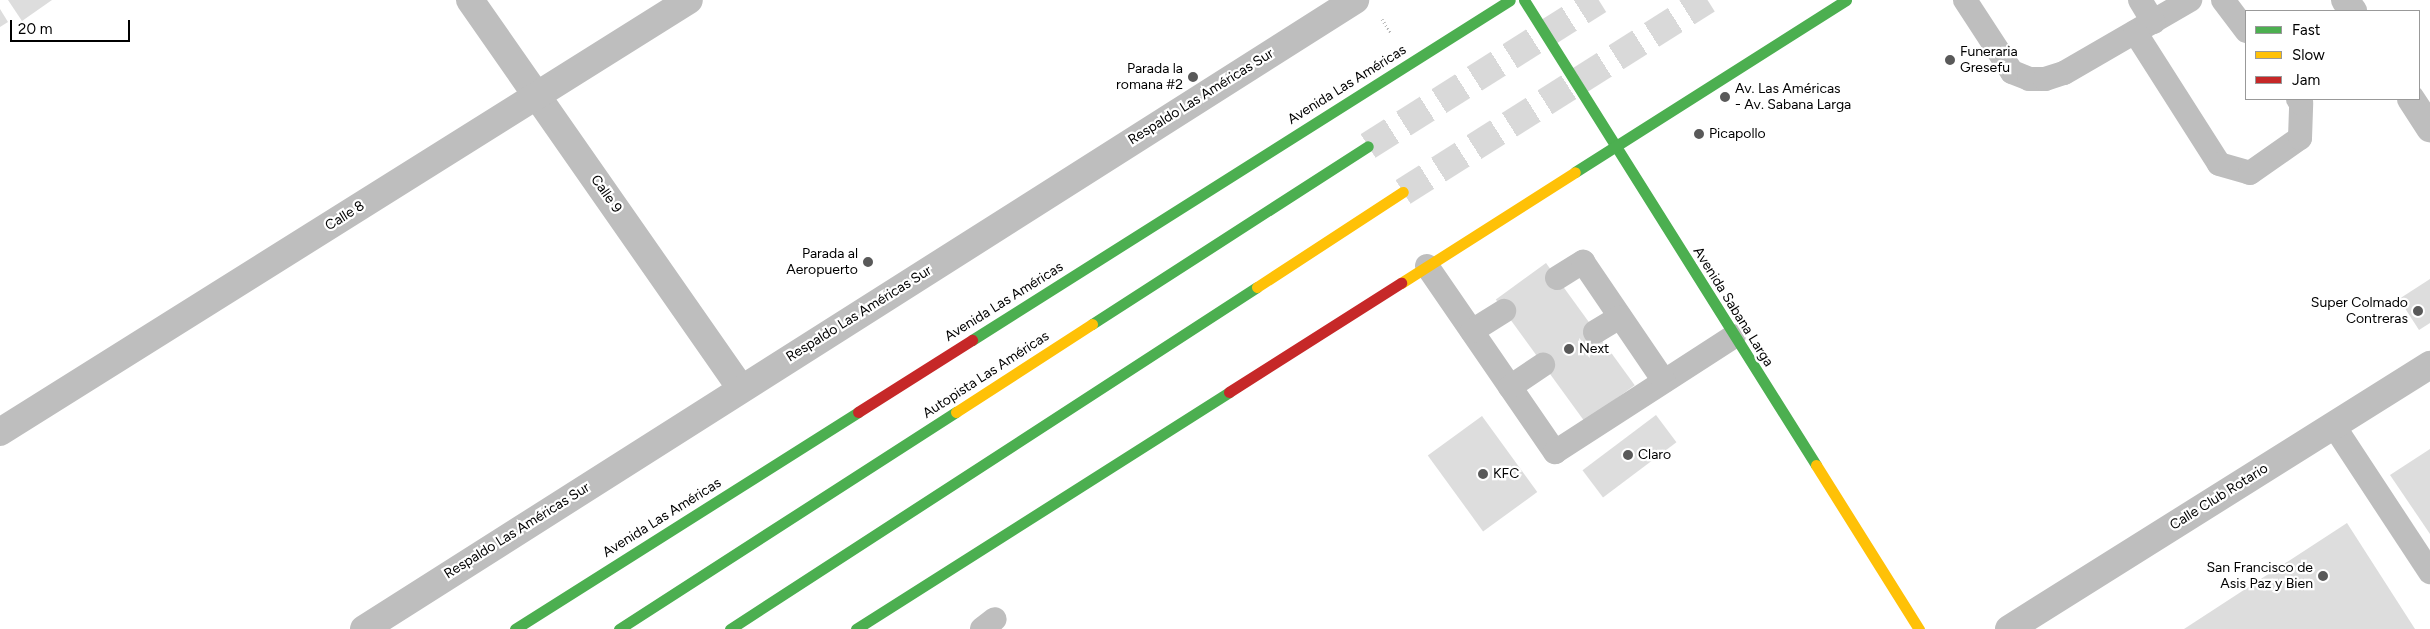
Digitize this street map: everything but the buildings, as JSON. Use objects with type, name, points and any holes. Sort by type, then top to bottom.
[{"type":"main road","name":"Avenida Las Américas","points":[[515,629],[1510,0]]},
{"type":"main road","name":"Avenida Sabana Larga","points":[[1524,0],[1919,629]]},
{"type":"main road","points":[[856,629],[1846,0]]},
{"type":"main road","name":"Autopista Las Américas","points":[[619,629],[1368,146]]},
{"type":"main road","points":[[730,629],[1403,192]]},
{"type":"street","name":"Calle 9","points":[[470,0],[742,389]]},
{"type":"street","name":"Calle 8","points":[[0,432],[689,0]]},
{"type":"street","name":"Respaldo Las Américas Sur","points":[[364,629],[1355,0]]},
{"type":"street","points":[[2412,100],[2430,128]]},
{"type":"street","name":"Calle Club Rotario","points":[[2025,625],[2430,366]]},
{"type":"lane","points":[[1965,0],[2012,72],[2029,79],[2045,79],[2064,73],[2190,0]]},
{"type":"lane","points":[[2140,0],[2144,27],[2218,164],[2250,173],[2300,138],[2301,103],[2299,100]]},
{"type":"lane","points":[[2223,0],[2245,30]]},
{"type":"lane","points":[[1557,278],[1583,262],[1664,381]]},
{"type":"lane","points":[[1426,266],[1555,452],[1734,336]]},
{"type":"lane","points":[[1472,331],[1504,311]]},
{"type":"lane","points":[[1595,332],[1620,316]]},
{"type":"lane","points":[[1510,387],[1543,365]]},
{"type":"lane","points":[[2334,426],[2430,572]]},
{"type":"tunnel","points":[[1368,146],[1599,0]]},
{"type":"tunnel","points":[[1403,192],[1707,0]]},
{"type":"traffic: fast","points":[[972,340],[1510,0]]},
{"type":"traffic: fast","points":[[1524,0],[1816,465]]},
{"type":"traffic: fast","points":[[1575,172],[1846,0]]},
{"type":"traffic: fast","points":[[1092,324],[1368,146]]},
{"type":"traffic: fast","points":[[730,629],[1257,287]]},
{"type":"traffic: fast","points":[[856,629],[1229,392]]},
{"type":"traffic: fast","points":[[515,629],[858,412]]},
{"type":"traffic: fast","points":[[619,629],[956,412]]},
{"type":"traffic: slow","points":[[1401,283],[1575,172]]},
{"type":"traffic: slow","points":[[1257,287],[1403,192]]},
{"type":"traffic: slow","points":[[956,412],[1092,324]]},
{"type":"traffic: slow","points":[[1816,465],[1919,629]]},
{"type":"traffic: jam","points":[[1229,392],[1401,283]]},
{"type":"traffic: jam","points":[[858,412],[972,340]]},
{"type":"place","name":"Funeraria Gresefu","points":[[1950,60]]},
{"type":"place","name":"Parada la romana #2","points":[[1193,77]]},
{"type":"place","name":"Av. Las Américas - Av. Sabana Larga","points":[[1725,97]]},
{"type":"place","name":"Picapollo","points":[[1699,134]]},
{"type":"place","name":"Parada al Aeropuerto","points":[[868,262]]},
{"type":"place","name":"Super Colmado Contreras","points":[[2418,311]]},
{"type":"place","name":"Next","points":[[1569,349]]},
{"type":"place","name":"Claro","points":[[1628,455]]},
{"type":"place","name":"KFC","points":[[1483,474]]},
{"type":"place","name":"San Francisco de Asis Paz y Bien","points":[[2323,576]]}]
